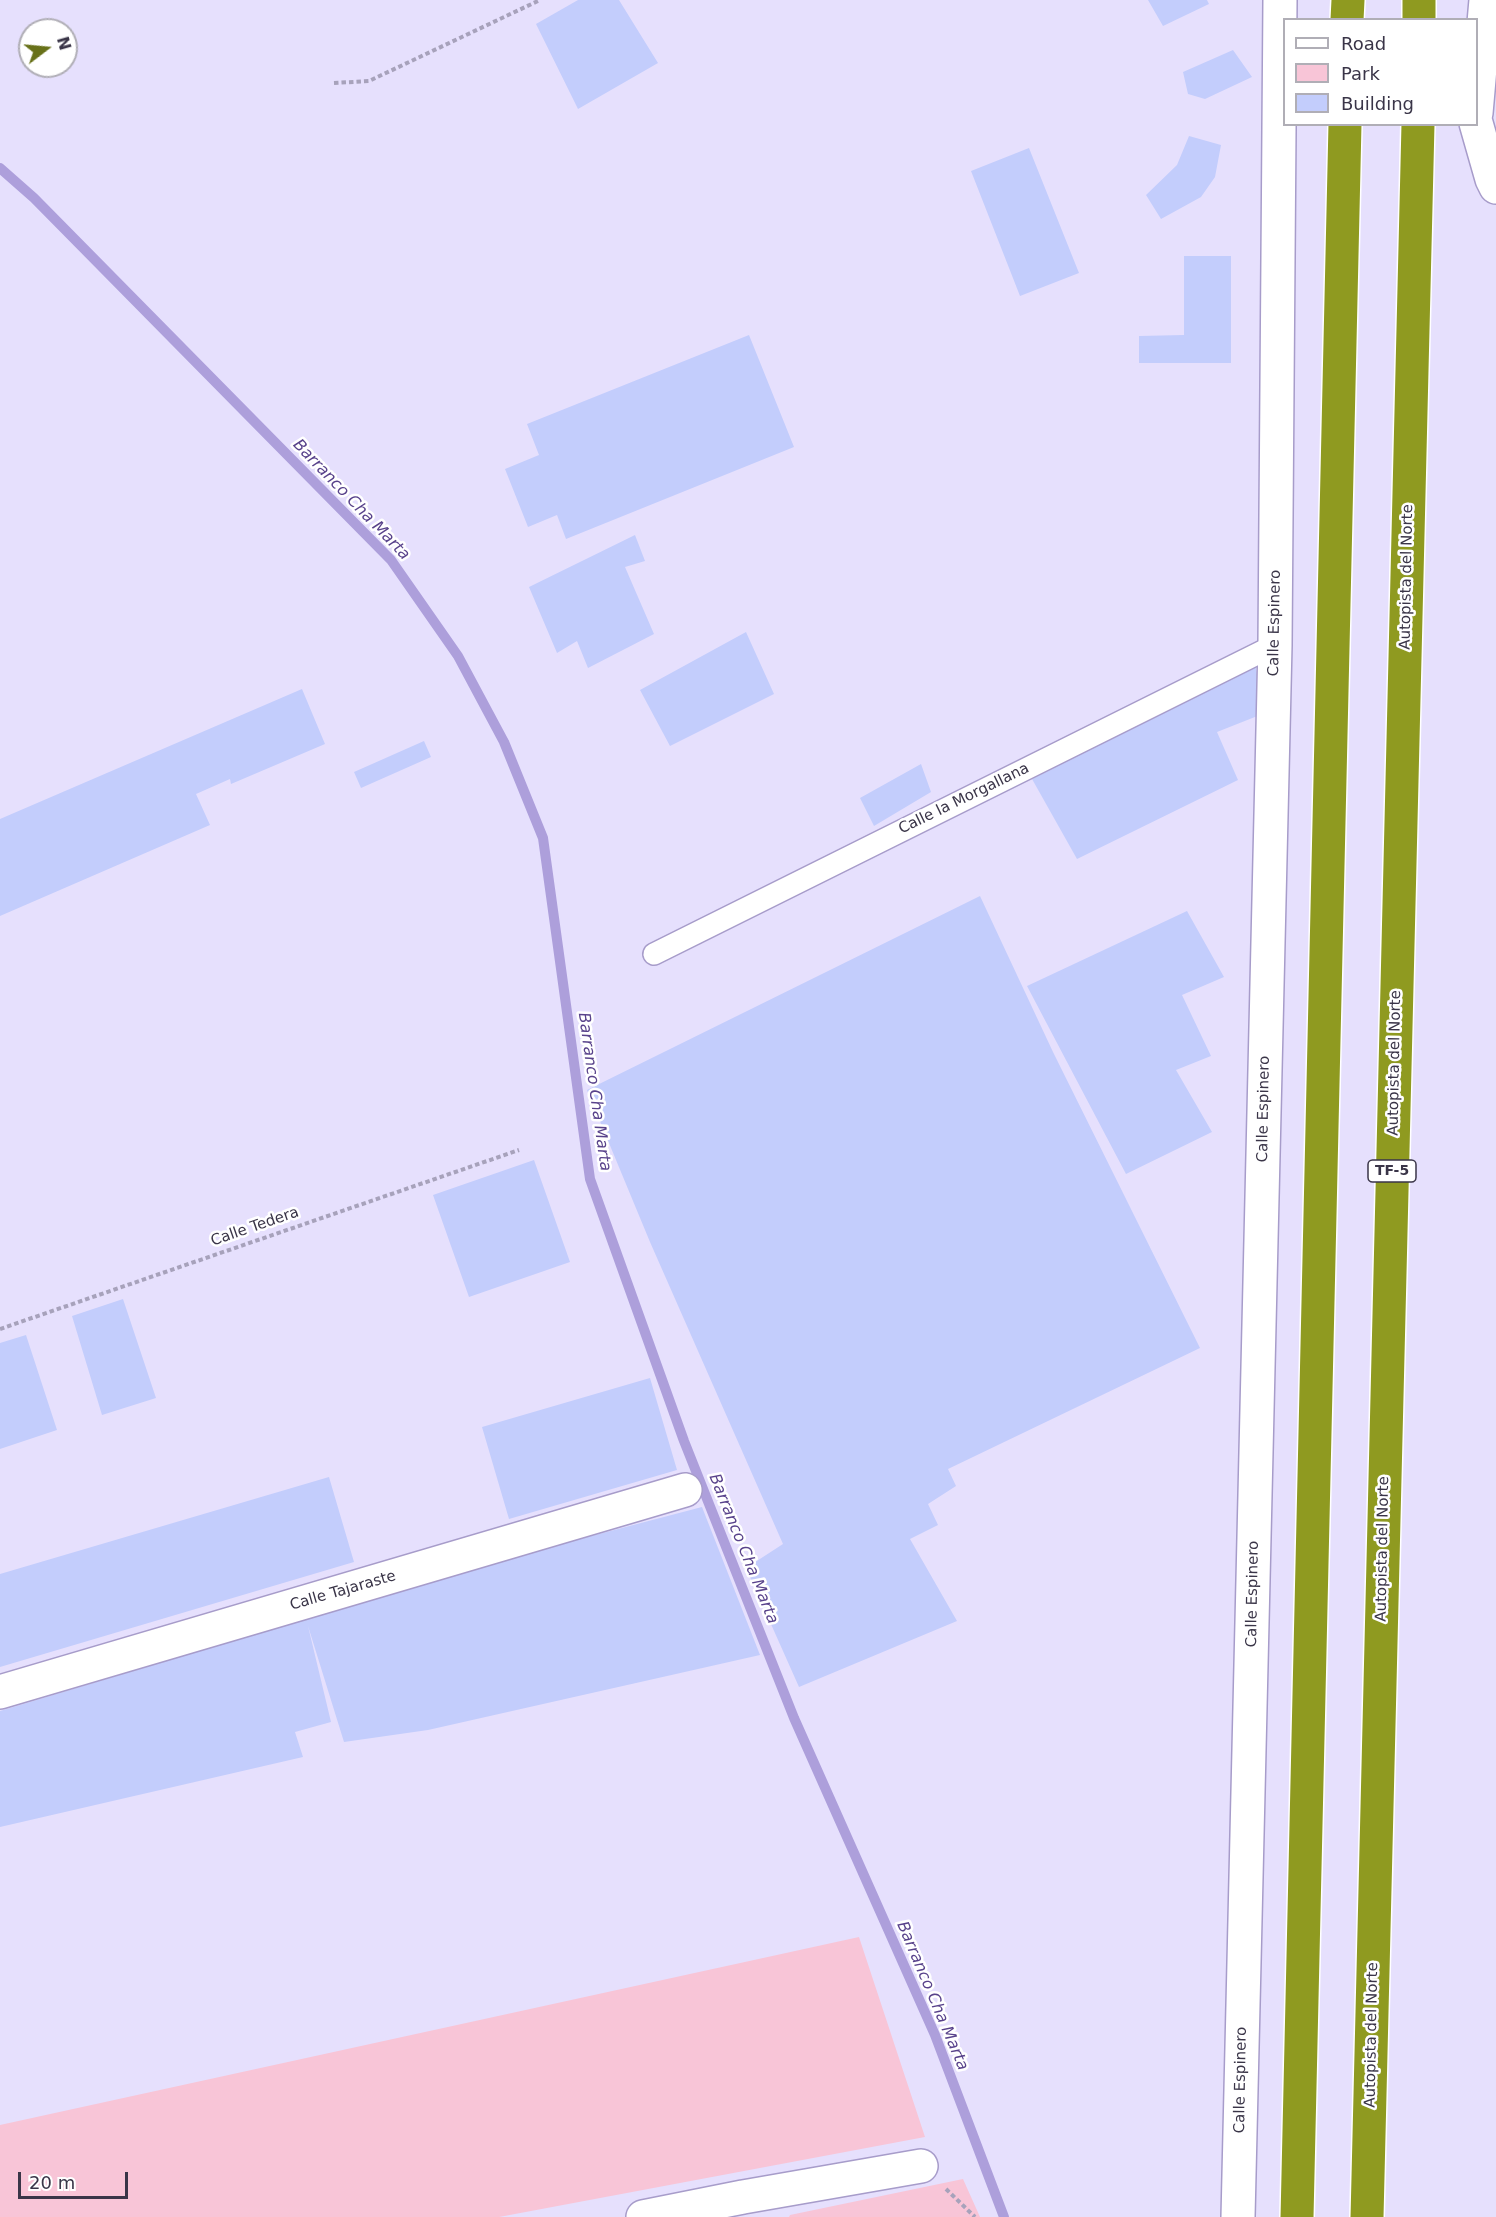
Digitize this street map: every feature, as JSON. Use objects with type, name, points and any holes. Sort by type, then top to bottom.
[{"type":"highway","points":[[1347,18],[1348,0]]},
{"type":"highway","points":[[1419,0],[1419,18]]},
{"type":"highway","points":[[1297,2217],[1345,126]]},
{"type":"highway","name":"Autopista del Norte","points":[[1367,2217],[1418,126]]},
{"type":"street","name":"Calle Espinero","points":[[1238,2217],[1275,645],[1280,0]]},
{"type":"street","points":[[1478,90],[1486,0]]},
{"type":"street","points":[[1477,126],[1496,186]]},
{"type":"street","name":"Calle Tajaraste","points":[[0,1692],[686,1490]]},
{"type":"street","points":[[643,2217],[747,2207],[921,2166]]},
{"type":"lane","name":"Calle la Morgallana","points":[[654,954],[1275,645]]},
{"type":"path","points":[[334,83],[369,81],[540,0]]},
{"type":"path","name":"Calle Tedera","points":[[0,1329],[519,1150]]},
{"type":"green space","points":[[859,1937],[925,2137],[499,2217],[0,2217],[0,2125]]},
{"type":"green space","points":[[963,2179],[980,2217],[789,2217],[790,2215]]},
{"type":"building","points":[[578,0],[619,0],[658,63],[578,109],[536,24]]},
{"type":"building","points":[[1148,0],[1207,0],[1209,4],[1163,26]]},
{"type":"building","points":[[1233,50],[1252,77],[1205,99],[1188,94],[1183,72]]},
{"type":"building","points":[[1189,136],[1221,145],[1215,177],[1201,197],[1161,219],[1146,195],[1177,165]]},
{"type":"building","points":[[1029,148],[1079,273],[1020,296],[971,171]]},
{"type":"building","points":[[1184,256],[1231,256],[1231,363],[1139,363],[1139,336],[1184,335]]},
{"type":"building","points":[[749,335],[794,447],[566,539],[557,515],[528,527],[505,469],[539,455],[527,424]]},
{"type":"building","points":[[635,535],[645,561],[625,567],[654,634],[588,668],[577,641],[557,653],[529,587]]},
{"type":"building","points":[[746,632],[774,694],[670,746],[640,690]]},
{"type":"building","points":[[1255,664],[1265,713],[1217,732],[1238,780],[1077,859],[1032,779]]},
{"type":"building","points":[[302,689],[325,744],[231,784],[230,779],[196,794],[210,825],[0,916],[0,819]]},
{"type":"building","points":[[424,741],[431,757],[361,788],[354,772]]},
{"type":"building","points":[[921,764],[931,792],[874,826],[860,798]]},
{"type":"building","points":[[980,896],[1053,1052],[1200,1348],[948,1469],[956,1486],[928,1504],[938,1525],[910,1539],[957,1621],[799,1687],[746,1568],[783,1544],[650,1242],[587,1090]]},
{"type":"building","points":[[1187,911],[1224,977],[1182,995],[1211,1056],[1176,1070],[1212,1132],[1126,1174],[1027,986]]},
{"type":"building","points":[[534,1160],[570,1262],[469,1297],[433,1195]]},
{"type":"building","points":[[123,1299],[156,1398],[102,1415],[72,1316]]},
{"type":"building","points":[[26,1335],[57,1430],[0,1449],[0,1343]]},
{"type":"building","points":[[650,1378],[677,1470],[509,1519],[482,1427]]},
{"type":"building","points":[[329,1477],[354,1562],[0,1667],[0,1574]]},
{"type":"building","points":[[702,1507],[760,1655],[428,1730],[344,1742],[308,1626],[331,1722],[295,1732],[303,1757],[0,1827],[0,1711],[306,1619],[389,1589]]},
{"type":"waterway","name":"Barranco Cha Marta","points":[[0,168],[34,198],[391,560],[458,656],[504,742],[543,838],[590,1179],[684,1441],[794,1718],[935,2035],[1004,2217]]}]
